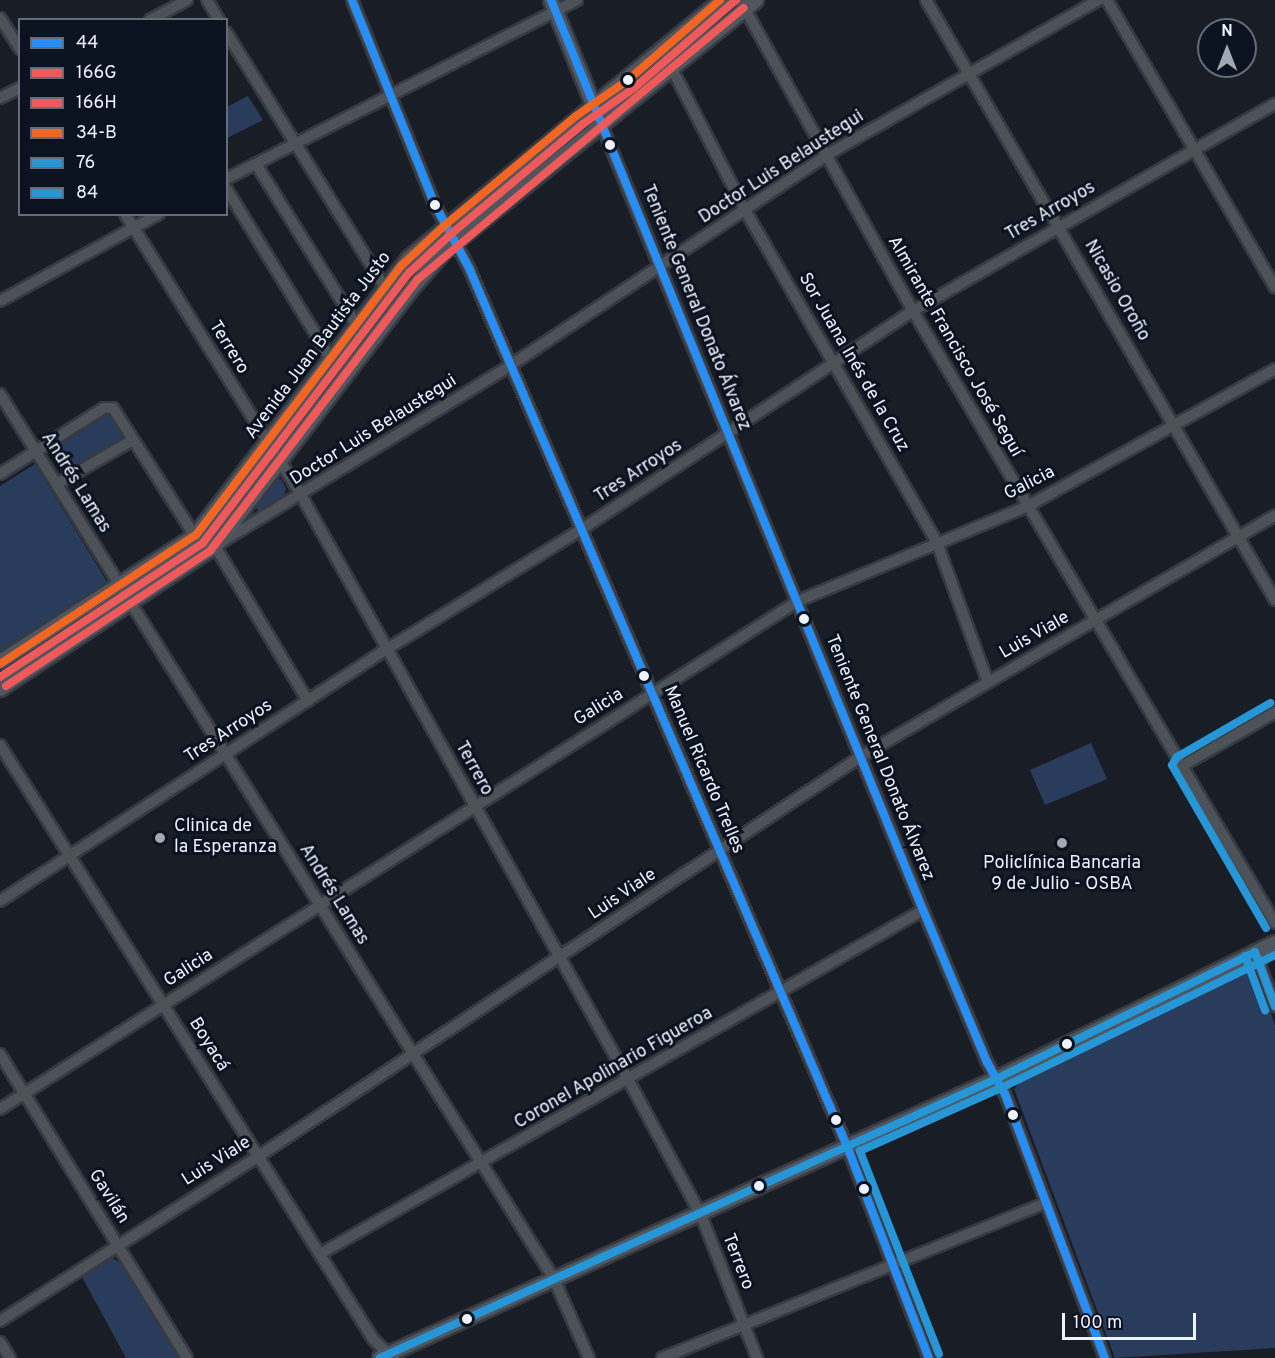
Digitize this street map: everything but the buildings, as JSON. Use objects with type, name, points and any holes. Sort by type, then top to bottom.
[{"type":"main road","name":"Avenida Juan Bautista Justo","points":[[0,662],[195,536],[408,259],[445,226],[722,0]]},
{"type":"main road","points":[[0,689],[215,546],[413,286],[456,242],[603,127],[672,69],[742,5],[756,0]]},
{"type":"main road","points":[[553,5],[593,104]]},
{"type":"main road","points":[[387,1357],[996,1079],[1275,942]]},
{"type":"street","points":[[154,18],[188,0]]},
{"type":"street","points":[[207,0],[218,18]]},
{"type":"street","name":"Manuel Ricardo Trelles","points":[[352,0],[445,226],[456,242],[511,365],[847,1146],[929,1358]]},
{"type":"street","points":[[228,178],[391,97],[553,5],[577,0]]},
{"type":"street","name":"Nicasio Oroño","points":[[926,0],[1275,600]]},
{"type":"street","name":"Doctor Luis Belaustegui","points":[[215,546],[511,365],[825,156],[1099,0]]},
{"type":"street","points":[[1107,0],[1275,287]]},
{"type":"street","name":"Almirante Francisco José Seguí","points":[[742,5],[913,311],[1275,923]]},
{"type":"street","points":[[0,18],[18,46]]},
{"type":"street","points":[[228,35],[385,287]]},
{"type":"street","name":"Sor Juana Inés de la Cruz","points":[[672,69],[745,210],[835,363],[936,543],[988,682]]},
{"type":"street","points":[[0,98],[18,89]]},
{"type":"street","name":"Teniente General Donato Álvarez","points":[[593,104],[923,910],[996,1079],[1105,1358]]},
{"type":"street","name":"Tres Arroyos","points":[[0,901],[387,649],[582,530],[913,311],[1275,104]]},
{"type":"street","points":[[256,164],[356,324]]},
{"type":"street","points":[[228,191],[330,358]]},
{"type":"street","name":"Terrero","points":[[126,216],[301,495],[628,1079],[701,1215],[757,1358]]},
{"type":"street","points":[[0,301],[155,216]]},
{"type":"street","name":"Galicia","points":[[0,1109],[798,601],[1028,506],[1275,369]]},
{"type":"street","name":"Andrés Lamas","points":[[0,394],[554,1279],[589,1358]]},
{"type":"street","points":[[0,474],[104,408],[113,408],[195,536]]},
{"type":"street","points":[[57,484],[133,440]]},
{"type":"street","name":"Luis Viale","points":[[0,1321],[259,1156],[860,757],[1275,515]]},
{"type":"street","points":[[215,546],[308,701]]},
{"type":"street","points":[[1182,766],[1275,712]]},
{"type":"street","name":"Boyacá","points":[[0,745],[373,1339],[387,1357]]},
{"type":"street","name":"Coronel Apolinario Figueroa","points":[[320,1254],[482,1164],[923,910]]},
{"type":"street","points":[[1255,952],[1275,1006]]},
{"type":"street","name":"Gavilán","points":[[0,1054],[187,1358]]},
{"type":"street","points":[[662,1358],[1046,1203]]},
{"type":"street","points":[[0,1342],[10,1358]]},
{"type":"shaded area","points":[[248,96],[263,120],[228,138],[228,106]]},
{"type":"shaded area","points":[[110,407],[132,441],[68,481],[46,447]]},
{"type":"shaded area","points":[[35,464],[109,585],[0,656],[0,486]]},
{"type":"shaded area","points":[[281,479],[286,489],[284,495],[259,511],[253,505],[272,481]]},
{"type":"shaded area","points":[[1091,743],[1107,779],[1045,805],[1030,770]]},
{"type":"shaded area","points":[[1243,968],[1255,968],[1275,1025],[1275,1348],[1115,1358],[1014,1089],[1020,1081]]},
{"type":"shaded area","points":[[112,1258],[121,1263],[180,1358],[126,1358],[82,1277]]},
{"type":"transit line","name":"44","points":[[352,0],[435,205],[469,268],[847,1146],[929,1358]]},
{"type":"transit line","name":"44","points":[[551,0],[923,910],[987,1062],[1005,1094],[1105,1358]]},
{"type":"transit line","name":"34-B","points":[[0,664],[196,535],[401,266],[444,226],[576,116],[628,80],[720,0]]},
{"type":"transit line","name":"166G","points":[[0,677],[203,543],[409,273],[451,234],[583,124],[634,88],[736,0]]},
{"type":"transit line","name":"166H","points":[[6,686],[210,551],[417,280],[743,8]]},
{"type":"transit line","name":"76","points":[[1266,928],[1172,765],[1177,757],[1270,703]]},
{"type":"transit line","name":"84","points":[[380,1358],[996,1079],[1255,952],[1275,1006]]},
{"type":"transit line","name":"76","points":[[939,1354],[860,1151],[1001,1088],[1275,955]]},
{"type":"transit line","name":"76","points":[[1245,956],[1265,1010]]},
{"type":"place","name":"Clinica de la Esperanza","points":[[160,838]]},
{"type":"place","name":"Policlínica Bancaria 9 de Julio - OSBA","points":[[1062,843]]}]
